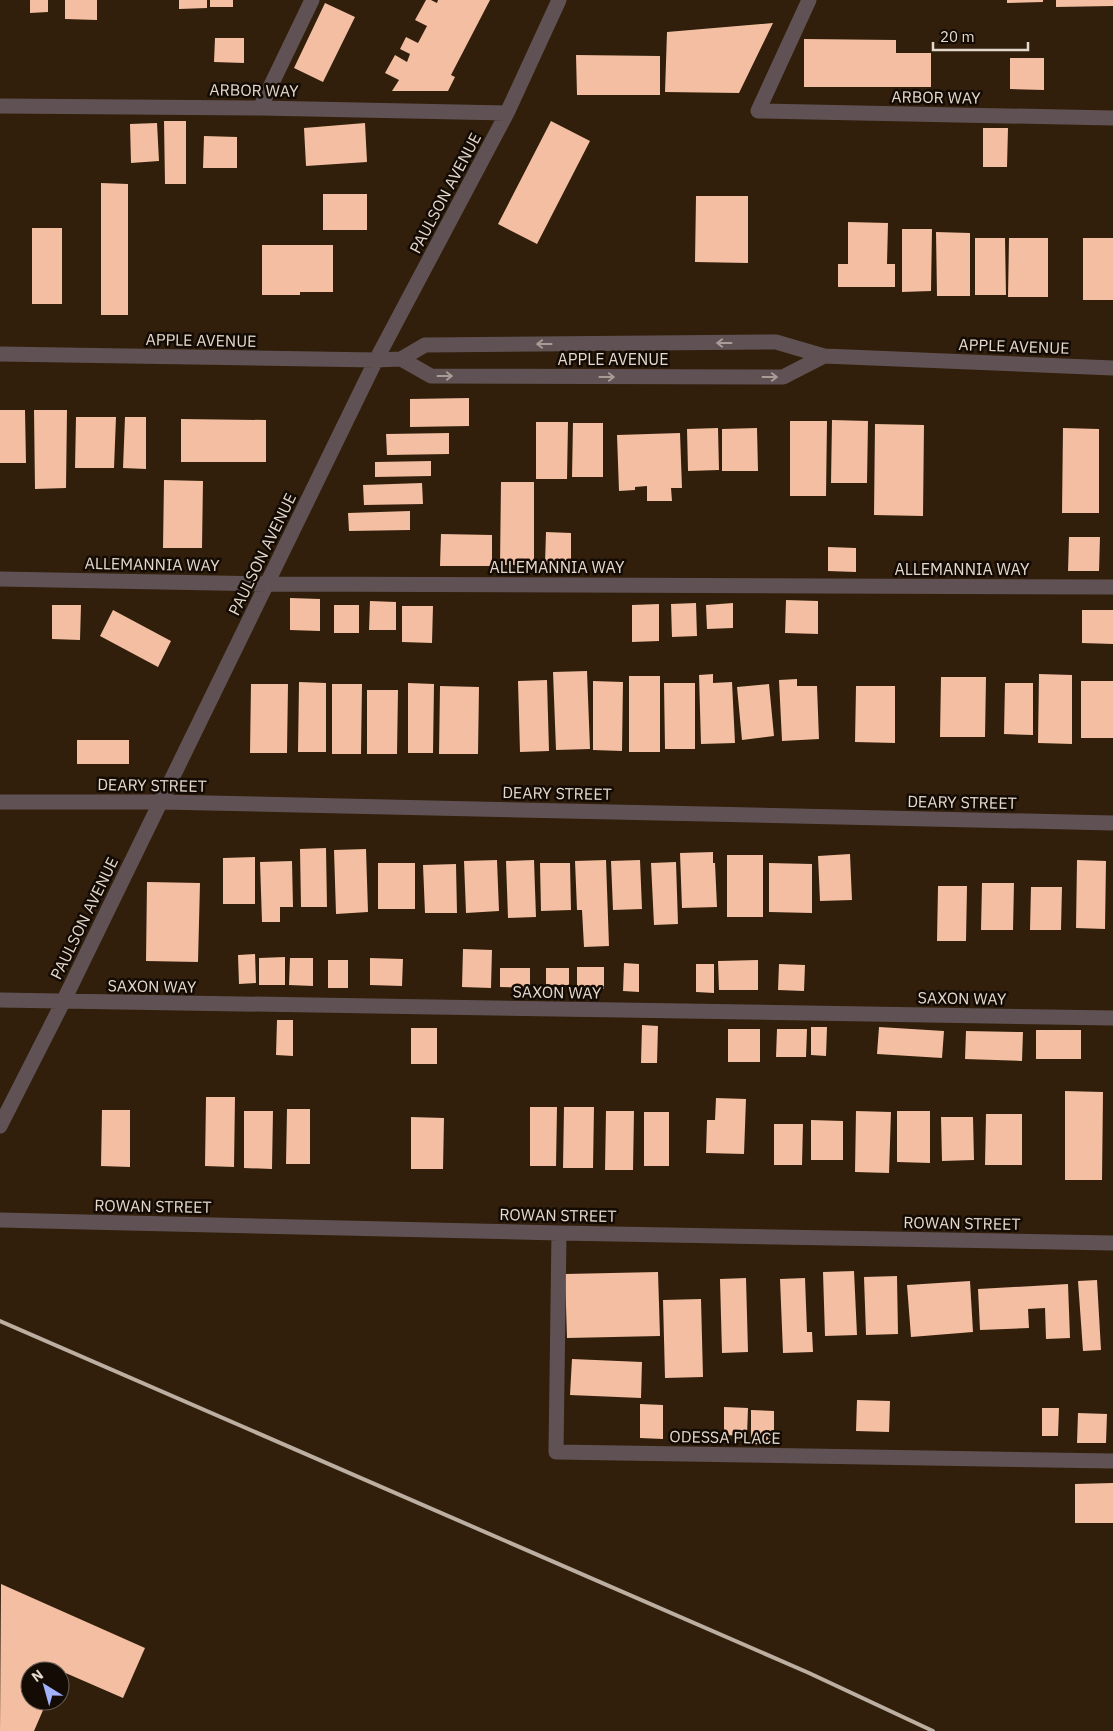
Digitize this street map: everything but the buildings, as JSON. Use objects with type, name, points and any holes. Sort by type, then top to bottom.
[{"type":"street","points":[[260,108],[312,0]]},
{"type":"street","name":"PAULSON AVENUE","points":[[0,1126],[63,1002],[376,360],[507,113],[560,0]]},
{"type":"street","name":"ARBOR WAY","points":[[809,0],[758,111],[1113,118]]},
{"type":"street","name":"ARBOR WAY","points":[[0,106],[260,108],[507,113]]},
{"type":"street","name":"APPLE AVENUE","points":[[0,354],[376,360],[401,358],[426,345],[776,342],[824,356],[1113,368]]},
{"type":"street","name":"APPLE AVENUE","points":[[401,358],[431,376],[783,377],[824,356]]},
{"type":"street","name":"ALLEMANNIA WAY","points":[[0,579],[267,584],[1113,587]]},
{"type":"street","name":"DEARY STREET","points":[[0,802],[161,802],[1113,823]]},
{"type":"street","name":"SAXON WAY","points":[[0,1000],[1113,1018]]},
{"type":"street","name":"ROWAN STREET","points":[[1,1220],[1113,1243]]},
{"type":"street","name":"ODESSA PLACE","points":[[559,1233],[556,1452],[1113,1461]]},
{"type":"railway","points":[[0,1321],[809,1673],[933,1731]]}]
